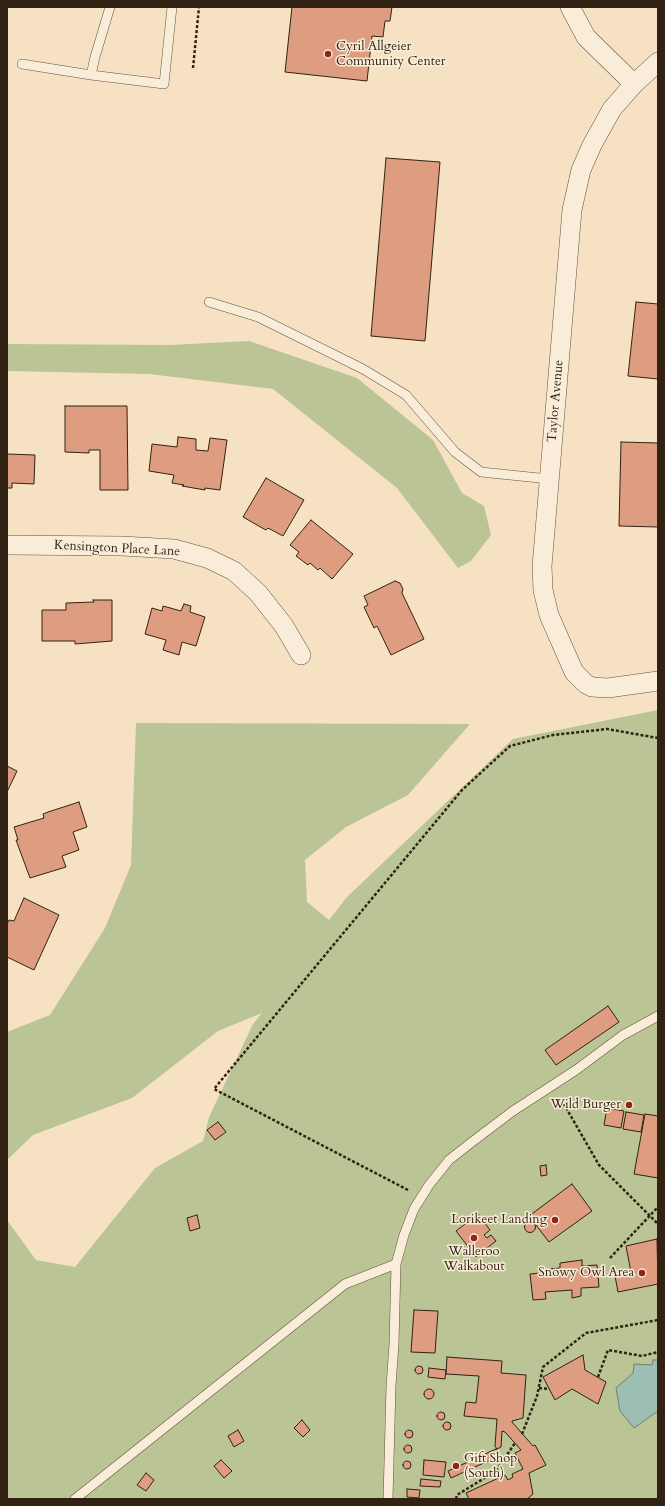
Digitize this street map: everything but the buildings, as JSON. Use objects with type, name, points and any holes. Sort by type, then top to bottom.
[{"type":"street","points":[[570,7],[586,37],[634,84]]},
{"type":"street","name":"Taylor Avenue","points":[[657,64],[634,84],[612,109],[592,144],[581,170],[572,210],[542,566],[543,590],[549,615],[574,672],[586,684],[592,687],[608,688],[658,681]]},
{"type":"street","name":"Kensington Place Lane","points":[[7,545],[122,546],[174,549],[207,558],[234,571],[258,593],[284,626],[301,655]]},
{"type":"lane","points":[[91,75],[110,7]]},
{"type":"lane","points":[[22,64],[91,75],[164,84],[172,7]]},
{"type":"lane","points":[[209,302],[258,318],[363,369],[406,396],[455,452],[481,472],[549,479]]},
{"type":"lane","points":[[388,1499],[391,1386],[395,1337],[396,1264],[404,1235],[414,1209],[429,1185],[449,1160],[513,1111],[553,1085],[623,1035],[658,1016]]},
{"type":"lane","points":[[76,1499],[345,1284],[396,1264]]},
{"type":"path","points":[[193,68],[200,7]]},
{"type":"path","points":[[421,1197],[214,1089],[462,790],[510,746],[552,735],[607,730],[658,738]]},
{"type":"path","points":[[553,1085],[599,1165],[658,1224]]},
{"type":"path","points":[[610,1258],[658,1207]]},
{"type":"path","points":[[522,1434],[539,1388],[543,1367],[586,1333],[658,1320]]},
{"type":"path","points":[[598,1377],[608,1350],[642,1356],[658,1352]]},
{"type":"path","points":[[539,1388],[549,1389]]},
{"type":"path","points":[[456,1499],[457,1495],[496,1471],[515,1443]]},
{"type":"green space","points":[[249,341],[357,378],[433,440],[462,493],[484,506],[491,535],[471,561],[458,568],[397,488],[273,389],[149,374],[7,371],[7,344],[170,345]]},
{"type":"green space","points":[[658,710],[658,1499],[7,1499],[7,1220],[36,1260],[75,1267],[155,1168],[203,1141],[209,1117],[253,1024],[262,1013],[218,1031],[132,1098],[33,1135],[7,1160],[7,1032],[50,1015],[105,928],[131,865],[136,723],[470,724],[408,795],[346,827],[305,860],[307,902],[329,920],[347,897],[513,739]]},
{"type":"water","points":[[653,1360],[658,1360],[658,1411],[634,1428],[620,1411],[616,1388],[633,1373],[634,1364],[652,1365]]},
{"type":"place","name":"Cyril Allgeier Community Center","points":[[328,54]]},
{"type":"place","name":"Wild Burger","points":[[629,1105]]},
{"type":"place","name":"Lorikeet Landing","points":[[555,1220]]},
{"type":"place","name":"Walleroo Walkabout","points":[[474,1238]]},
{"type":"place","name":"Snowy Owl Area","points":[[642,1273]]},
{"type":"place","name":"Gift Shop (South)","points":[[456,1466]]}]
